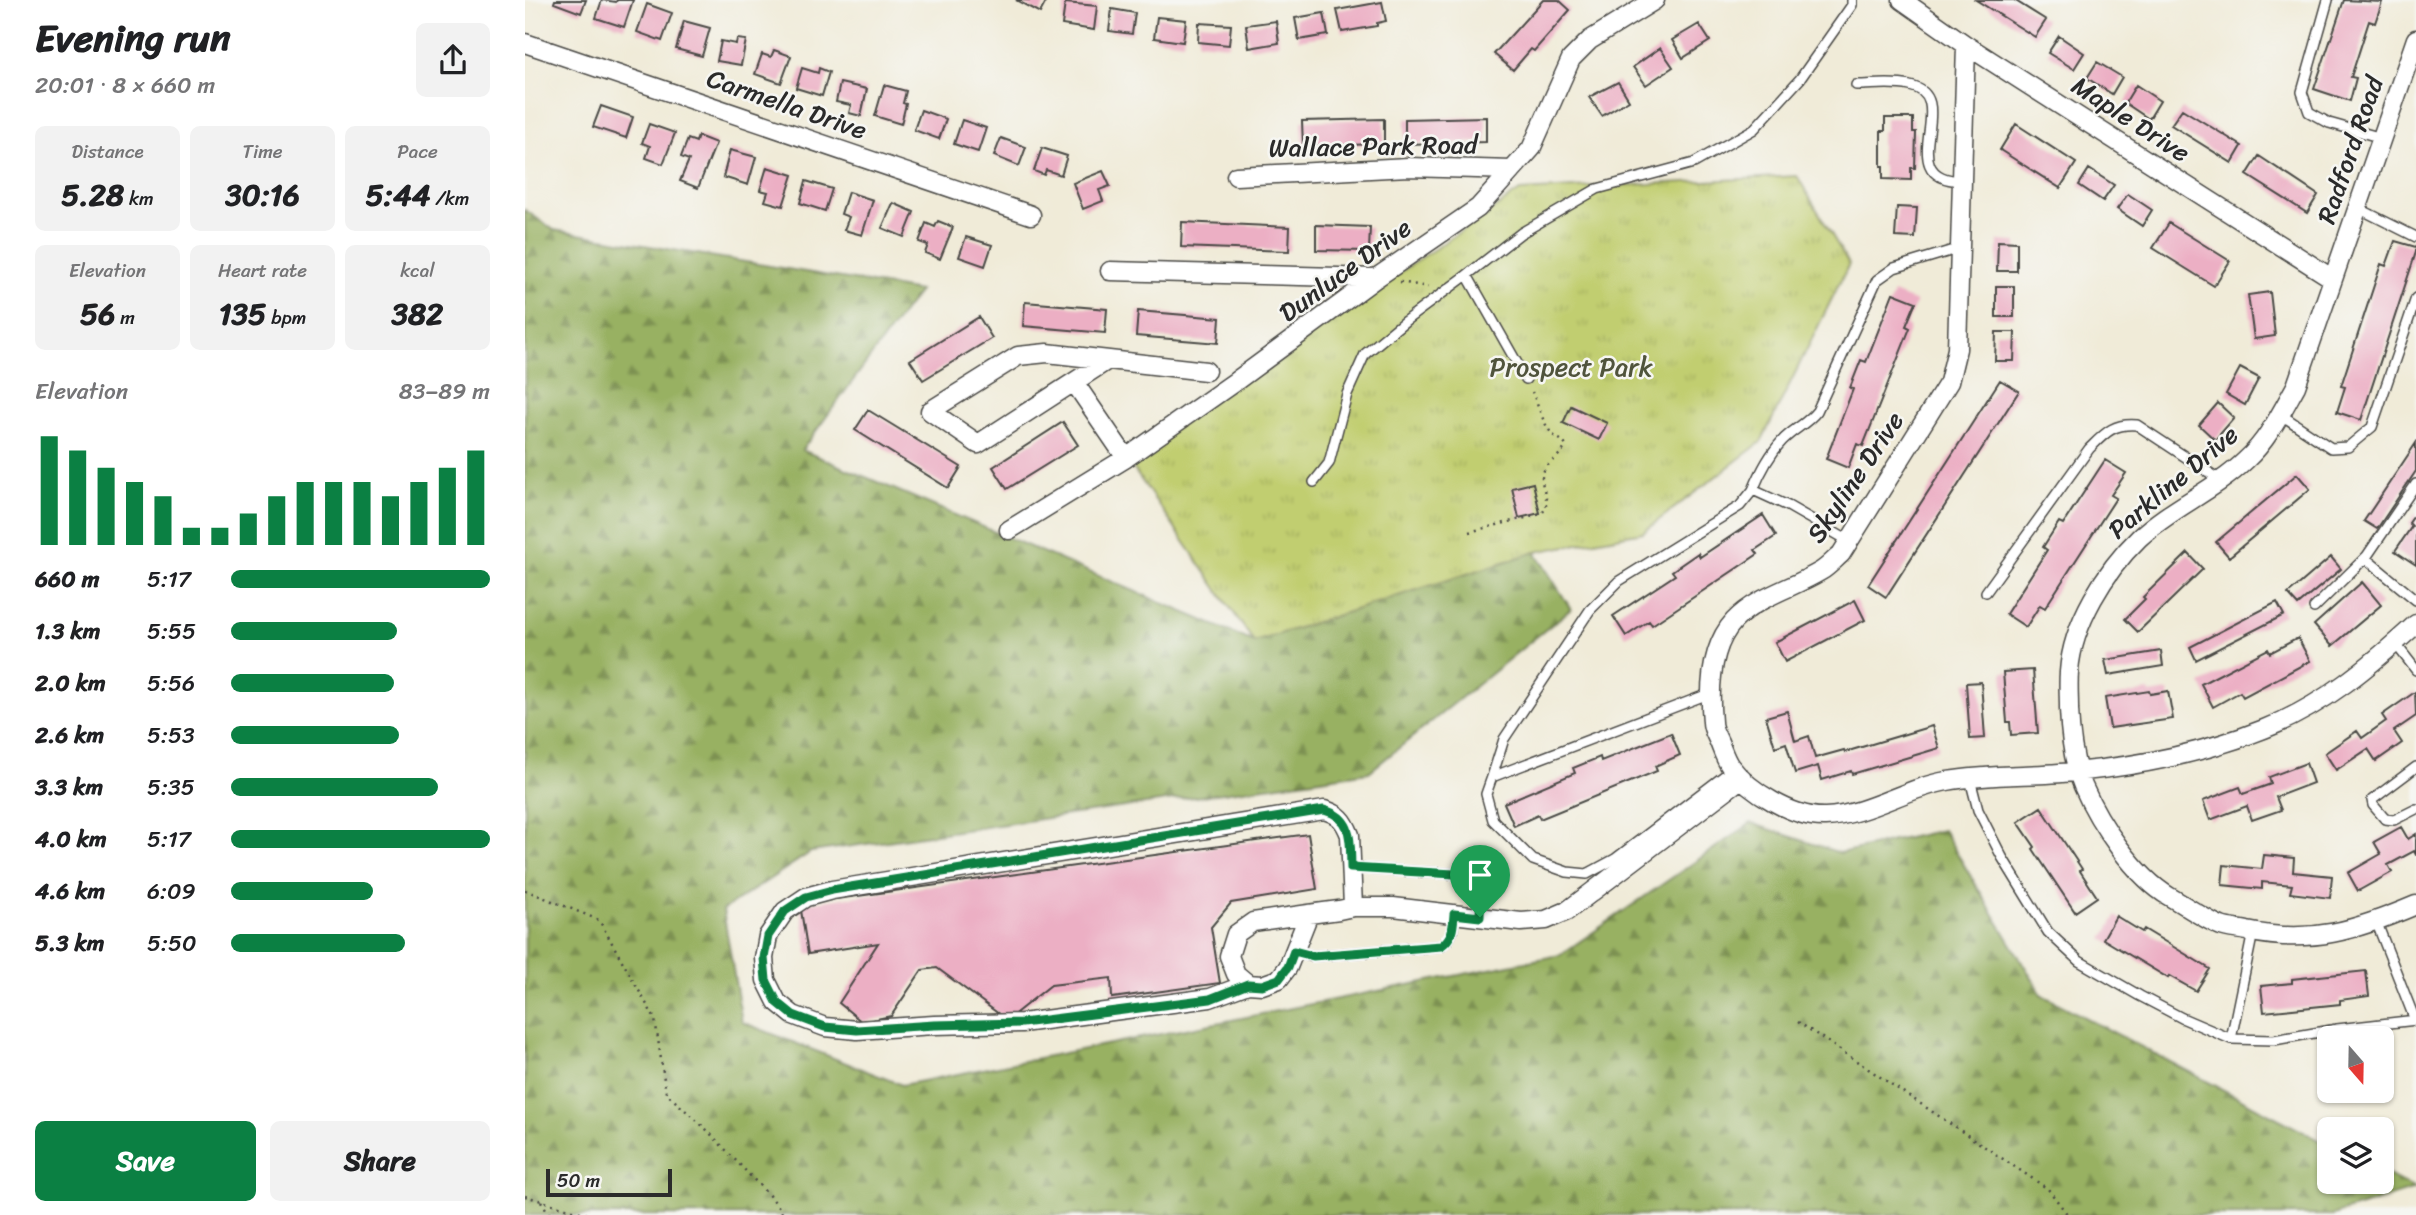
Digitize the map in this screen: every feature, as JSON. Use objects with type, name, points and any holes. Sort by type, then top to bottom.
[{"type":"street","name":"Dunluce Drive","points":[[1009,530],[1126,458],[1478,208],[1531,149],[1571,59],[1590,40],[1655,0]]},
{"type":"street","name":"Maple Drive","points":[[1902,0],[1966,45],[2333,279]]},
{"type":"street","name":"Radford Road","points":[[2333,279],[2416,39]]},
{"type":"street","name":"Carmella Drive","points":[[525,43],[1031,215]]},
{"type":"street","name":"Skyline Drive","points":[[1966,45],[1957,349],[1949,382],[1840,554],[1822,570],[1756,601],[1732,623],[1715,654],[1711,693],[1712,726],[1729,765],[1756,791],[1790,810],[1824,817],[1863,809],[1902,793],[1947,781],[2077,772],[2166,759],[2221,745],[2267,728],[2327,697],[2374,663],[2416,624]]},
{"type":"street","name":"Wallace Park Road","points":[[1235,176],[1408,167],[1513,170]]},
{"type":"street","points":[[1110,271],[1376,278]]},
{"type":"street","name":"Parkline Drive","points":[[2333,279],[2297,386],[2249,459],[2222,481],[2176,509],[2139,539],[2105,578],[2081,622],[2069,669],[2070,727],[2077,772],[2092,808],[2121,852],[2163,893],[2221,926],[2276,937],[2334,934],[2416,905]]},
{"type":"street","points":[[1108,360],[978,444],[930,411],[1018,356],[1047,353],[1206,371]]},
{"type":"street","points":[[1074,382],[1126,458]]},
{"type":"street","points":[[1248,984],[1236,974],[1229,956],[1236,934],[1253,922],[1353,907],[1393,907],[1521,922],[1546,920],[1567,911],[1737,773]]},
{"type":"street","points":[[1309,914],[1288,967],[1279,979],[1262,985],[1248,984],[1210,999],[1022,1023],[857,1030],[825,1027],[793,1015],[777,1002],[766,980],[764,958],[768,936],[785,911],[806,897],[832,890],[1324,810],[1338,814],[1350,835],[1353,907]]},
{"type":"lane","points":[[1314,482],[1329,463],[1347,394],[1365,354],[1521,233],[1597,189],[1695,163],[1754,129],[1800,79],[1852,5],[1852,0]]},
{"type":"lane","points":[[2329,0],[2302,92],[2309,112],[2329,123],[2382,138]]},
{"type":"lane","points":[[1856,85],[1911,86],[1923,93],[1930,103],[1931,115],[1929,166],[1935,175],[1946,180],[1962,181]]},
{"type":"lane","points":[[2358,208],[2416,237]]},
{"type":"lane","points":[[1737,773],[1615,859],[1587,874],[1567,872],[1534,860],[1493,820],[1486,794],[1504,739],[1590,610],[1619,581],[1739,506],[1784,439],[1808,422],[1817,411],[1877,280],[1894,268],[1960,248]]},
{"type":"lane","points":[[1467,275],[1526,379]]},
{"type":"lane","points":[[2280,414],[2331,448],[2348,447],[2372,427],[2416,299]]},
{"type":"lane","points":[[1986,592],[2089,449],[2105,433],[2122,424],[2137,425],[2222,481]]},
{"type":"lane","points":[[2314,608],[2365,558],[2416,484]]},
{"type":"lane","points":[[1752,490],[1788,506],[1849,541]]},
{"type":"lane","points":[[2365,558],[2416,600]]},
{"type":"lane","points":[[2395,643],[2416,670]]},
{"type":"lane","points":[[1492,777],[1711,693]]},
{"type":"lane","points":[[2416,767],[2372,800],[2385,819],[2394,820],[2416,809]]},
{"type":"lane","points":[[1970,779],[1978,810],[2002,857],[2048,932],[2089,967],[2182,1018],[2231,1039],[2274,1040],[2337,1029],[2416,1020],[2376,921]]},
{"type":"lane","points":[[1351,868],[1471,875],[1479,882],[1481,891],[1480,917]]},
{"type":"lane","points":[[1294,951],[1313,956],[1441,946],[1452,934],[1454,914]]},
{"type":"lane","points":[[2231,1039],[2253,932]]},
{"type":"path","points":[[1376,278],[1446,291]]},
{"type":"path","points":[[1469,532],[1541,514],[1546,510],[1543,471],[1566,446],[1564,441],[1554,436],[1548,428],[1526,379]]},
{"type":"path","points":[[525,890],[599,920],[655,1019],[666,1093],[705,1128],[777,1204],[783,1215]]},
{"type":"path","points":[[1798,1022],[2048,1189],[2067,1215]]},
{"type":"path","points":[[525,1196],[590,1215]]},
{"type":"path","points":[[541,1201],[550,1215]]},
{"type":"green space","name":"Prospect Park","points":[[1797,176],[1849,264],[1761,442],[1643,532],[1535,552],[1254,642],[1126,458],[1520,191]]},
{"type":"green space","points":[[525,210],[554,230],[919,291],[802,450],[1254,642],[1535,552],[1571,609],[1369,772],[811,852],[723,910],[742,1022],[902,1085],[1560,955],[1751,823],[1840,853],[1943,830],[2042,995],[2317,1139],[2317,1194],[2394,1194],[2394,1178],[2415,1189],[2333,1215],[525,1215]]},
{"type":"building","points":[[555,0],[586,0],[581,13],[554,3]]},
{"type":"building","points":[[602,0],[633,0],[624,27],[596,18]]},
{"type":"building","points":[[1016,0],[1047,0],[1040,13]]},
{"type":"building","points":[[1543,0],[1559,0],[1570,10],[1534,51],[1531,49],[1513,70],[1494,54]]},
{"type":"building","points":[[1976,0],[2014,0],[2046,20],[2035,37]]},
{"type":"building","points":[[2344,0],[2382,2],[2375,23],[2369,21],[2351,77],[2356,78],[2350,101],[2314,89]]},
{"type":"building","points":[[1382,2],[1386,21],[1377,23],[1377,26],[1342,32],[1337,10]]},
{"type":"building","points":[[1065,3],[1097,6],[1094,30],[1062,25]]},
{"type":"building","points":[[647,4],[672,13],[662,41],[637,32]]},
{"type":"building","points":[[1112,9],[1135,13],[1132,34],[1109,31]]},
{"type":"building","points":[[1324,13],[1328,35],[1299,40],[1295,18]]},
{"type":"building","points":[[1157,17],[1186,20],[1183,42],[1154,38]]},
{"type":"building","points":[[684,21],[710,28],[702,56],[676,49]]},
{"type":"building","points":[[1276,21],[1279,43],[1249,48],[1246,25]]},
{"type":"building","points":[[1199,23],[1231,25],[1229,45],[1198,42]]},
{"type":"building","points":[[1699,24],[1710,41],[1683,58],[1672,40]]},
{"type":"building","points":[[2059,36],[2084,53],[2074,69],[2048,53]]},
{"type":"building","points":[[737,39],[746,40],[741,65],[717,61],[721,41],[736,44]]},
{"type":"building","points":[[1660,48],[1673,67],[1646,85],[1633,67]]},
{"type":"building","points":[[774,50],[791,56],[781,83],[755,74],[762,54],[771,57]]},
{"type":"building","points":[[2097,62],[2122,77],[2112,94],[2087,78]]},
{"type":"building","points":[[802,68],[818,73],[819,68],[829,72],[822,96],[796,88]]},
{"type":"building","points":[[1618,82],[1629,100],[1602,116],[1589,97]]},
{"type":"building","points":[[840,83],[867,89],[861,116],[849,113],[851,105],[836,102]]},
{"type":"building","points":[[884,85],[906,91],[901,124],[875,116]]},
{"type":"building","points":[[2136,85],[2160,101],[2149,119],[2125,103]]},
{"type":"building","points":[[601,106],[633,117],[626,138],[593,127]]},
{"type":"building","points":[[2182,109],[2242,146],[2232,163],[2171,125]]},
{"type":"building","points":[[921,110],[946,119],[939,139],[914,130]]},
{"type":"building","points":[[1486,117],[1486,142],[1405,144],[1405,119]]},
{"type":"building","points":[[1885,118],[1913,118],[1913,132],[1916,132],[1915,168],[1911,168],[1911,180],[1883,179],[1881,131],[1885,131]]},
{"type":"building","points":[[1384,119],[1384,144],[1303,146],[1302,121]]},
{"type":"building","points":[[962,120],[986,128],[978,152],[954,144]]},
{"type":"building","points":[[649,124],[675,133],[663,164],[646,158],[650,146],[642,143]]},
{"type":"building","points":[[2016,124],[2076,163],[2060,188],[2000,150]]},
{"type":"building","points":[[698,136],[716,143],[698,188],[680,181],[689,160],[681,157],[688,139],[696,142]]},
{"type":"building","points":[[1001,138],[1026,147],[1019,166],[994,156]]},
{"type":"building","points":[[1042,148],[1067,156],[1061,175],[1046,170],[1044,175],[1034,171]]},
{"type":"building","points":[[730,150],[756,157],[748,185],[723,177]]},
{"type":"building","points":[[2259,156],[2318,195],[2307,213],[2247,175]]},
{"type":"building","points":[[767,167],[793,175],[783,206],[765,201],[768,192],[760,190]]},
{"type":"building","points":[[2089,169],[2114,185],[2103,201],[2079,185]]},
{"type":"building","points":[[1103,171],[1110,186],[1099,190],[1103,201],[1083,209],[1073,183]]},
{"type":"building","points":[[806,181],[832,189],[825,211],[800,203]]},
{"type":"building","points":[[848,192],[873,200],[862,235],[844,230],[849,217],[841,214]]},
{"type":"building","points":[[2128,194],[2152,210],[2142,226],[2117,209]]},
{"type":"building","points":[[893,203],[914,212],[904,237],[882,228]]},
{"type":"building","points":[[1897,207],[1917,208],[1915,238],[1895,237]]},
{"type":"building","points":[[938,221],[953,227],[940,259],[925,253],[928,245],[919,242],[926,223],[935,227]]},
{"type":"building","points":[[1182,222],[1290,227],[1289,251],[1181,247]]},
{"type":"building","points":[[2169,223],[2230,261],[2214,286],[2153,248]]},
{"type":"building","points":[[1316,225],[1370,227],[1369,251],[1316,250]]},
{"type":"building","points":[[966,237],[992,245],[985,266],[959,257]]},
{"type":"building","points":[[1998,241],[2017,242],[2017,271],[1997,271]]},
{"type":"building","points":[[2395,241],[2416,247],[2416,252],[2361,420],[2337,412],[2345,387],[2341,386],[2381,264],[2386,266]]},
{"type":"building","points":[[1996,286],[2014,286],[2014,317],[1996,317]]},
{"type":"building","points":[[2270,292],[2275,336],[2254,339],[2248,295]]},
{"type":"building","points":[[1893,293],[1916,302],[1906,326],[1910,328],[1863,446],[1857,444],[1848,468],[1826,459],[1853,389],[1850,388],[1861,360],[1866,362]]},
{"type":"building","points":[[1025,302],[1107,309],[1105,333],[1023,326]]},
{"type":"building","points":[[1138,311],[1220,318],[1218,343],[1136,336]]},
{"type":"building","points":[[979,317],[992,338],[923,380],[910,360]]},
{"type":"building","points":[[1996,332],[2015,332],[2014,361],[1995,361]]},
{"type":"building","points":[[2240,368],[2259,378],[2245,405],[2226,394]]},
{"type":"building","points":[[2000,380],[2019,391],[1886,597],[1868,585]]},
{"type":"building","points":[[2218,403],[2234,418],[2215,440],[2199,425]]},
{"type":"building","points":[[1571,406],[1607,423],[1599,440],[1563,423]]},
{"type":"building","points":[[868,410],[961,467],[948,488],[855,430]]},
{"type":"building","points":[[1063,422],[1078,445],[1007,489],[993,467]]},
{"type":"building","points":[[2416,443],[2416,471],[2377,529],[2364,521]]},
{"type":"building","points":[[2105,460],[2126,473],[2111,495],[2116,498],[2045,608],[2040,605],[2026,627],[2006,614],[2047,550],[2043,547],[2059,522],[2063,524]]},
{"type":"building","points":[[2297,474],[2310,489],[2229,557],[2216,542]]},
{"type":"building","points":[[1533,483],[1540,513],[1519,518],[1512,488]]},
{"type":"building","points":[[2416,513],[2416,565],[2395,551],[2412,526],[2409,523]]},
{"type":"building","points":[[1763,515],[1776,536],[1755,550],[1758,554],[1652,625],[1649,621],[1626,636],[1613,616],[1675,575],[1672,571],[1698,553],[1700,557]]},
{"type":"building","points":[[2188,553],[2203,569],[2138,632],[2125,619],[2145,599],[2143,597]]},
{"type":"building","points":[[2331,557],[2341,569],[2298,605],[2288,594]]},
{"type":"building","points":[[2362,582],[2381,605],[2332,646],[2314,625]]},
{"type":"building","points":[[1855,600],[1865,620],[1785,662],[1775,642]]},
{"type":"building","points":[[2277,602],[2284,615],[2196,660],[2190,647]]},
{"type":"building","points":[[2298,638],[2310,661],[2243,697],[2240,692],[2213,707],[2201,684],[2268,649],[2270,653]]},
{"type":"building","points":[[2161,651],[2163,666],[2108,675],[2105,660]]},
{"type":"building","points":[[2033,670],[2038,733],[2011,735],[2010,722],[2007,722],[2003,672]]},
{"type":"building","points":[[1981,682],[1985,738],[1970,739],[1966,683]]},
{"type":"building","points":[[2149,691],[2150,694],[2168,691],[2173,719],[2110,728],[2105,698]]},
{"type":"building","points":[[2415,692],[2416,716],[2394,731],[2402,743],[2376,761],[2368,749],[2336,770],[2325,753],[2357,731],[2362,738],[2386,721],[2382,715]]},
{"type":"building","points":[[1787,711],[1795,741],[1809,736],[1815,758],[1844,750],[1845,752],[1932,726],[1939,748],[1852,774],[1851,771],[1822,780],[1818,766],[1795,773],[1786,743],[1775,747],[1766,717]]},
{"type":"building","points":[[1671,733],[1680,755],[1655,766],[1657,771],[1540,819],[1538,815],[1514,826],[1504,803],[1575,773],[1573,768],[1600,757],[1601,761]]},
{"type":"building","points":[[2306,763],[2313,783],[2276,797],[2281,810],[2252,820],[2247,806],[2210,820],[2203,801],[2240,787],[2243,794],[2271,784],[2269,777]]},
{"type":"building","points":[[2041,807],[2097,897],[2075,912],[2018,822]]},
{"type":"building","points":[[2401,827],[2408,839],[2416,834],[2416,855],[2414,851],[2388,865],[2392,872],[2358,891],[2348,873],[2381,854],[2374,842]]},
{"type":"building","points":[[1308,834],[1317,889],[1231,903],[1211,927],[1220,983],[1112,998],[1111,978],[1051,985],[1007,1020],[937,968],[922,970],[891,1016],[862,1022],[839,1003],[878,943],[808,954],[800,904]]},
{"type":"building","points":[[2264,855],[2294,858],[2293,872],[2332,876],[2330,898],[2290,893],[2292,885],[2262,882],[2262,889],[2222,885],[2224,865],[2262,869]]},
{"type":"building","points":[[2116,916],[2142,932],[2144,929],[2210,969],[2196,991],[2169,976],[2168,978],[2103,939]]},
{"type":"building","points":[[2366,971],[2369,996],[2340,1000],[2340,1004],[2264,1012],[2261,986],[2292,983],[2292,979]]},
{"type":"route","points":[[1324,810],[1338,814],[1346,825],[1350,835],[1351,868],[1471,875],[1479,882],[1481,891],[1480,917],[1454,914],[1452,934],[1441,946],[1313,956],[1294,951],[1288,967],[1279,979],[1262,985],[1248,984],[1210,999],[1022,1023],[857,1030],[825,1027],[793,1015],[777,1002],[766,980],[764,958],[768,936],[785,911],[806,897],[832,890],[1324,810]]}]
